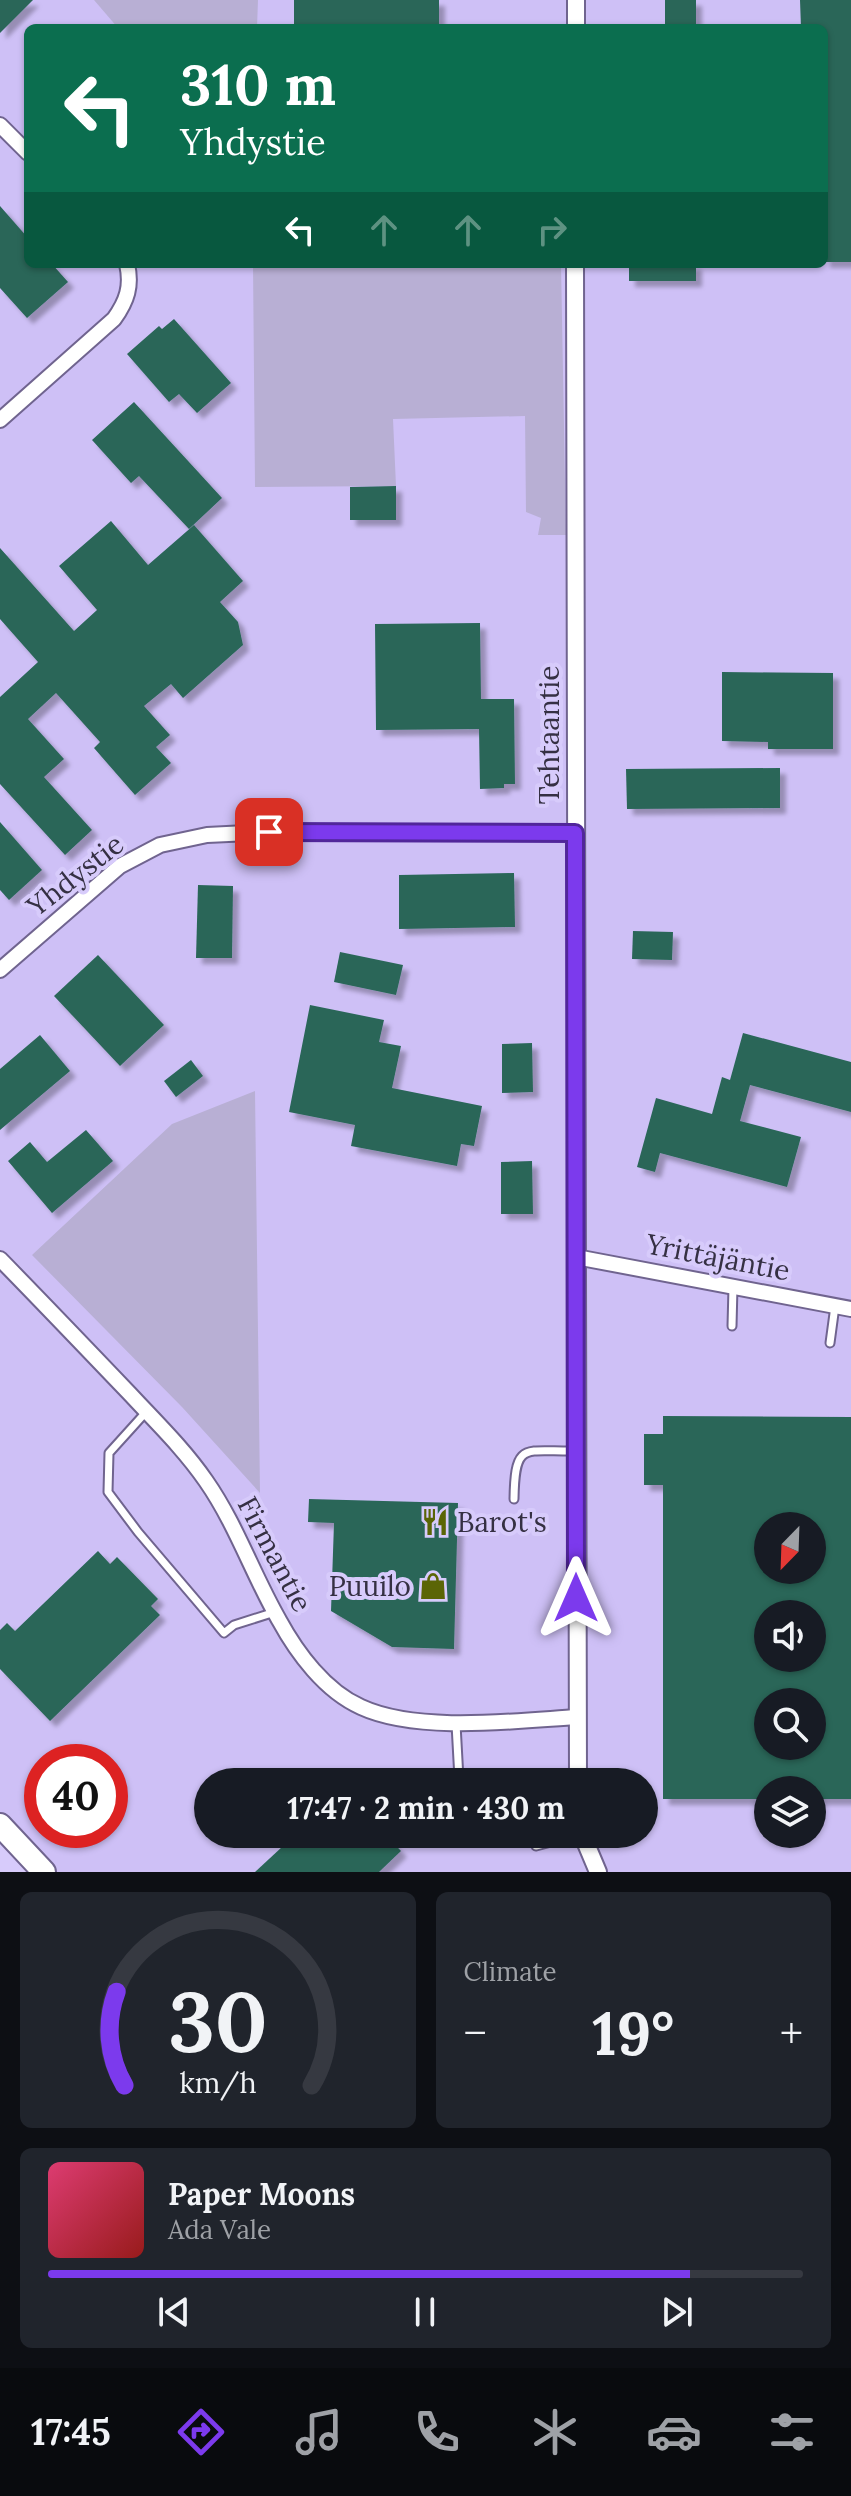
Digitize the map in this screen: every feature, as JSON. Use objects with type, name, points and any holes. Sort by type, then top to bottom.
[{"type":"highway","points":[[0,1825],[44,1872]]},
{"type":"street","points":[[576,0],[576,24]]},
{"type":"street","points":[[0,125],[24,149]]},
{"type":"street","points":[[0,420],[114,319],[125,303],[131,280],[128,268]]},
{"type":"street","name":"Tehtaantie","points":[[575,268],[578,1768]]},
{"type":"street","name":"Yhdystie","points":[[0,970],[120,866],[160,845],[207,835],[269,832],[575,833]]},
{"type":"street","name":"Yrittäjäntie","points":[[576,1257],[851,1309]]},
{"type":"street","name":"Firmantie","points":[[0,1259],[147,1411],[206,1481],[275,1612],[302,1656],[328,1685],[361,1707],[404,1718],[456,1724],[577,1717]]},
{"type":"street","points":[[588,1848],[598,1872]]},
{"type":"lane","points":[[732,1326],[733,1287]]},
{"type":"lane","points":[[830,1343],[835,1306]]},
{"type":"lane","points":[[147,1411],[109,1453],[108,1492],[224,1633],[234,1625],[275,1612]]},
{"type":"lane","points":[[514,1499],[515,1464],[520,1455],[530,1451],[577,1451]]},
{"type":"lane","points":[[456,1724],[458,1768]]},
{"type":"shaded area","points":[[0,0],[851,0],[851,1872],[51,1872],[29,1848],[128,1848],[128,1744],[24,1744],[24,1843],[0,1817]]},
{"type":"shaded area","points":[[94,0],[258,0],[257,24],[115,24]]},
{"type":"shaded area","points":[[253,268],[561,268],[566,535],[538,535],[541,518],[526,512],[525,416],[393,419],[396,486],[255,487]]},
{"type":"shaded area","points":[[255,1091],[260,1493],[182,1407],[32,1255],[172,1124]]},
{"type":"building","points":[[0,0],[33,0],[0,33]]},
{"type":"building","points":[[294,0],[439,0],[439,24],[294,24]]},
{"type":"building","points":[[665,0],[696,0],[696,24],[665,24]]},
{"type":"building","points":[[800,0],[851,0],[851,262],[828,262],[828,24],[801,24]]},
{"type":"building","points":[[0,206],[24,233],[24,268],[56,268],[68,282],[27,318],[0,288]]},
{"type":"building","points":[[629,268],[696,268],[696,281],[629,281]]},
{"type":"building","points":[[174,319],[231,383],[197,413],[179,394],[169,402],[127,354],[159,326],[162,329]]},
{"type":"building","points":[[134,402],[222,498],[189,529],[139,476],[131,483],[92,440]]},
{"type":"building","points":[[396,486],[396,520],[350,520],[350,487]]},
{"type":"building","points":[[111,521],[148,565],[194,525],[243,581],[220,602],[238,622],[243,645],[183,698],[171,684],[144,706],[170,735],[156,747],[171,763],[135,795],[94,748],[100,742],[56,693],[28,719],[64,759],[44,777],[92,830],[65,855],[0,784],[0,697],[38,662],[0,619],[0,548],[74,631],[97,610],[59,566]]},
{"type":"building","points":[[480,623],[481,699],[514,699],[515,784],[504,784],[504,788],[480,789],[479,729],[376,730],[375,624]]},
{"type":"building","points":[[722,672],[833,673],[833,749],[768,749],[768,742],[722,741]]},
{"type":"building","points":[[780,768],[780,808],[627,809],[626,769]]},
{"type":"building","points":[[0,822],[42,870],[9,900],[0,890]]},
{"type":"building","points":[[514,873],[515,927],[399,929],[399,875]]},
{"type":"building","points":[[198,885],[233,886],[232,958],[196,958]]},
{"type":"building","points":[[633,931],[673,932],[672,960],[632,959]]},
{"type":"building","points":[[340,952],[403,965],[396,995],[334,982]]},
{"type":"building","points":[[98,955],[164,1025],[120,1066],[54,996]]},
{"type":"building","points":[[310,1005],[384,1020],[379,1042],[401,1046],[392,1088],[482,1106],[474,1146],[461,1144],[457,1166],[351,1146],[355,1125],[289,1112]]},
{"type":"building","points":[[743,1033],[851,1062],[851,1112],[750,1085],[740,1121],[801,1137],[787,1187],[660,1153],[655,1172],[637,1167],[656,1098],[712,1114],[722,1077],[730,1080]]},
{"type":"building","points":[[40,1035],[70,1071],[0,1130],[0,1069]]},
{"type":"building","points":[[532,1043],[533,1092],[502,1093],[502,1044]]},
{"type":"building","points":[[191,1060],[203,1076],[176,1097],[164,1081]]},
{"type":"building","points":[[86,1130],[113,1161],[52,1213],[8,1161],[30,1142],[47,1162]]},
{"type":"building","points":[[532,1161],[533,1214],[501,1214],[501,1162]]},
{"type":"building","points":[[663,1416],[851,1417],[851,1799],[826,1799],[826,1776],[754,1776],[754,1799],[663,1799],[663,1485],[644,1485],[644,1434],[663,1434]]},
{"type":"building","points":[[309,1499],[458,1503],[454,1649],[392,1647],[331,1611],[334,1523],[308,1522]]},
{"type":"building","points":[[98,1551],[110,1564],[117,1557],[158,1599],[151,1606],[160,1615],[50,1721],[0,1669],[0,1630],[7,1623],[15,1631]]},
{"type":"building","points":[[281,1848],[398,1848],[401,1851],[379,1872],[255,1872]]},
{"type":"place","name":"Barot's","points":[[435,1522]]},
{"type":"place","name":"Puuilo","points":[[433,1586]]},
{"type":"route","points":[[269,832],[575,833],[576,1598]]}]
